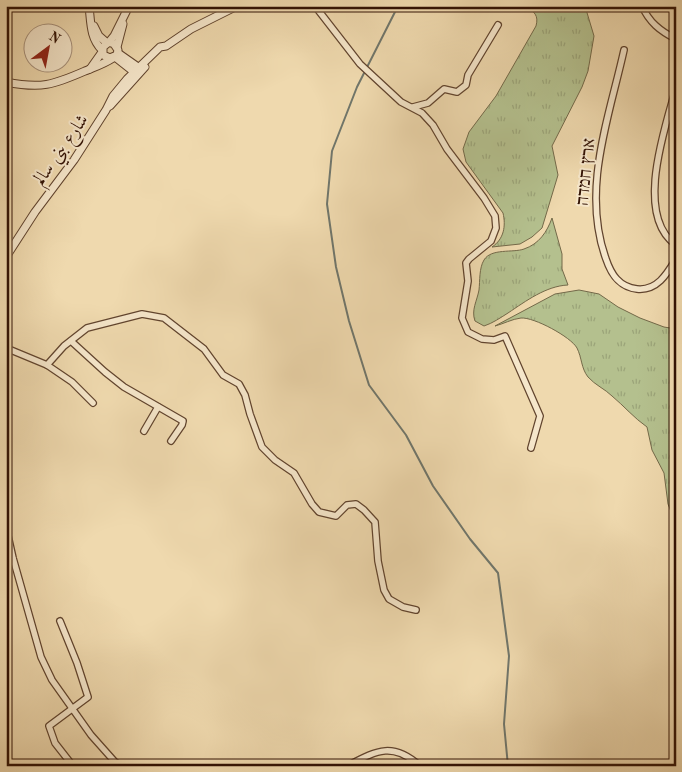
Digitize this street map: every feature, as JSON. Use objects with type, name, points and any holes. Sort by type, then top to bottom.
[{"type":"street","points":[[90,6],[92,35],[105,57],[116,54]]},
{"type":"street","name":"شارع بني سالم","points":[[6,257],[35,212],[74,160],[106,110],[137,71],[166,46],[191,29],[238,6]]},
{"type":"street","points":[[315,6],[360,64],[402,102],[422,113],[433,125],[447,149],[484,198],[495,216],[496,228],[491,241],[466,263],[468,281],[462,318],[468,332],[482,340],[494,340],[505,336],[540,416],[531,448]]},
{"type":"street","points":[[642,6],[651,22],[658,29],[676,39]]},
{"type":"street","points":[[90,69],[128,9]]},
{"type":"street","points":[[6,82],[27,86],[45,86],[61,82],[102,64],[116,54],[128,9]]},
{"type":"street","points":[[91,16],[97,32],[108,42],[114,44],[116,54],[137,71]]},
{"type":"street","points":[[413,107],[428,103],[444,89],[457,92],[466,85],[468,75],[498,25]]},
{"type":"street","name":"ארץ חמדה","points":[[624,50],[602,141],[597,172],[596,213],[602,248],[610,269],[618,281],[632,288],[639,289],[653,286],[664,278],[676,259]]},
{"type":"street","points":[[676,88],[659,158],[655,194],[658,222],[667,236],[676,245]]},
{"type":"street","points":[[47,365],[64,346],[87,328],[142,314],[164,318],[204,349],[224,375],[239,384],[245,395],[262,447],[274,460],[294,473],[312,504],[319,512],[336,516],[347,505],[356,504],[375,522],[378,561],[384,590],[390,599],[403,607],[416,610]]},
{"type":"street","points":[[71,341],[111,377],[158,408],[183,421],[182,426],[170,441]]},
{"type":"street","points":[[6,348],[47,365],[72,382],[93,403]]},
{"type":"street","points":[[144,431],[158,408]]},
{"type":"street","points":[[6,527],[41,657],[52,680],[91,735],[115,762],[122,766]]},
{"type":"street","points":[[60,621],[77,662],[88,697],[49,726],[55,743],[73,766]]},
{"type":"street","points":[[347,766],[378,752],[392,750],[408,755],[420,766]]},
{"type":"green space","points":[[526,6],[585,6],[594,36],[588,71],[582,87],[552,146],[558,175],[542,228],[520,244],[492,247],[502,236],[503,213],[466,162],[463,149],[469,132],[496,96],[536,26],[537,19],[535,14]]},
{"type":"green space","points":[[552,218],[562,254],[562,269],[568,285],[552,288],[536,295],[487,325],[484,326],[475,321],[474,309],[479,290],[481,267],[484,260],[487,256],[497,252],[524,249],[534,244],[545,233]]},
{"type":"green space","points":[[579,290],[599,294],[618,307],[640,318],[664,327],[676,329],[676,524],[668,504],[664,473],[652,450],[647,427],[588,377],[577,348],[552,328],[527,319],[521,318],[495,326],[555,294]]},
{"type":"waterway","points":[[398,6],[357,87],[332,151],[327,204],[336,267],[349,321],[369,385],[406,435],[433,486],[470,539],[498,573],[509,656],[504,724],[508,766]]}]
